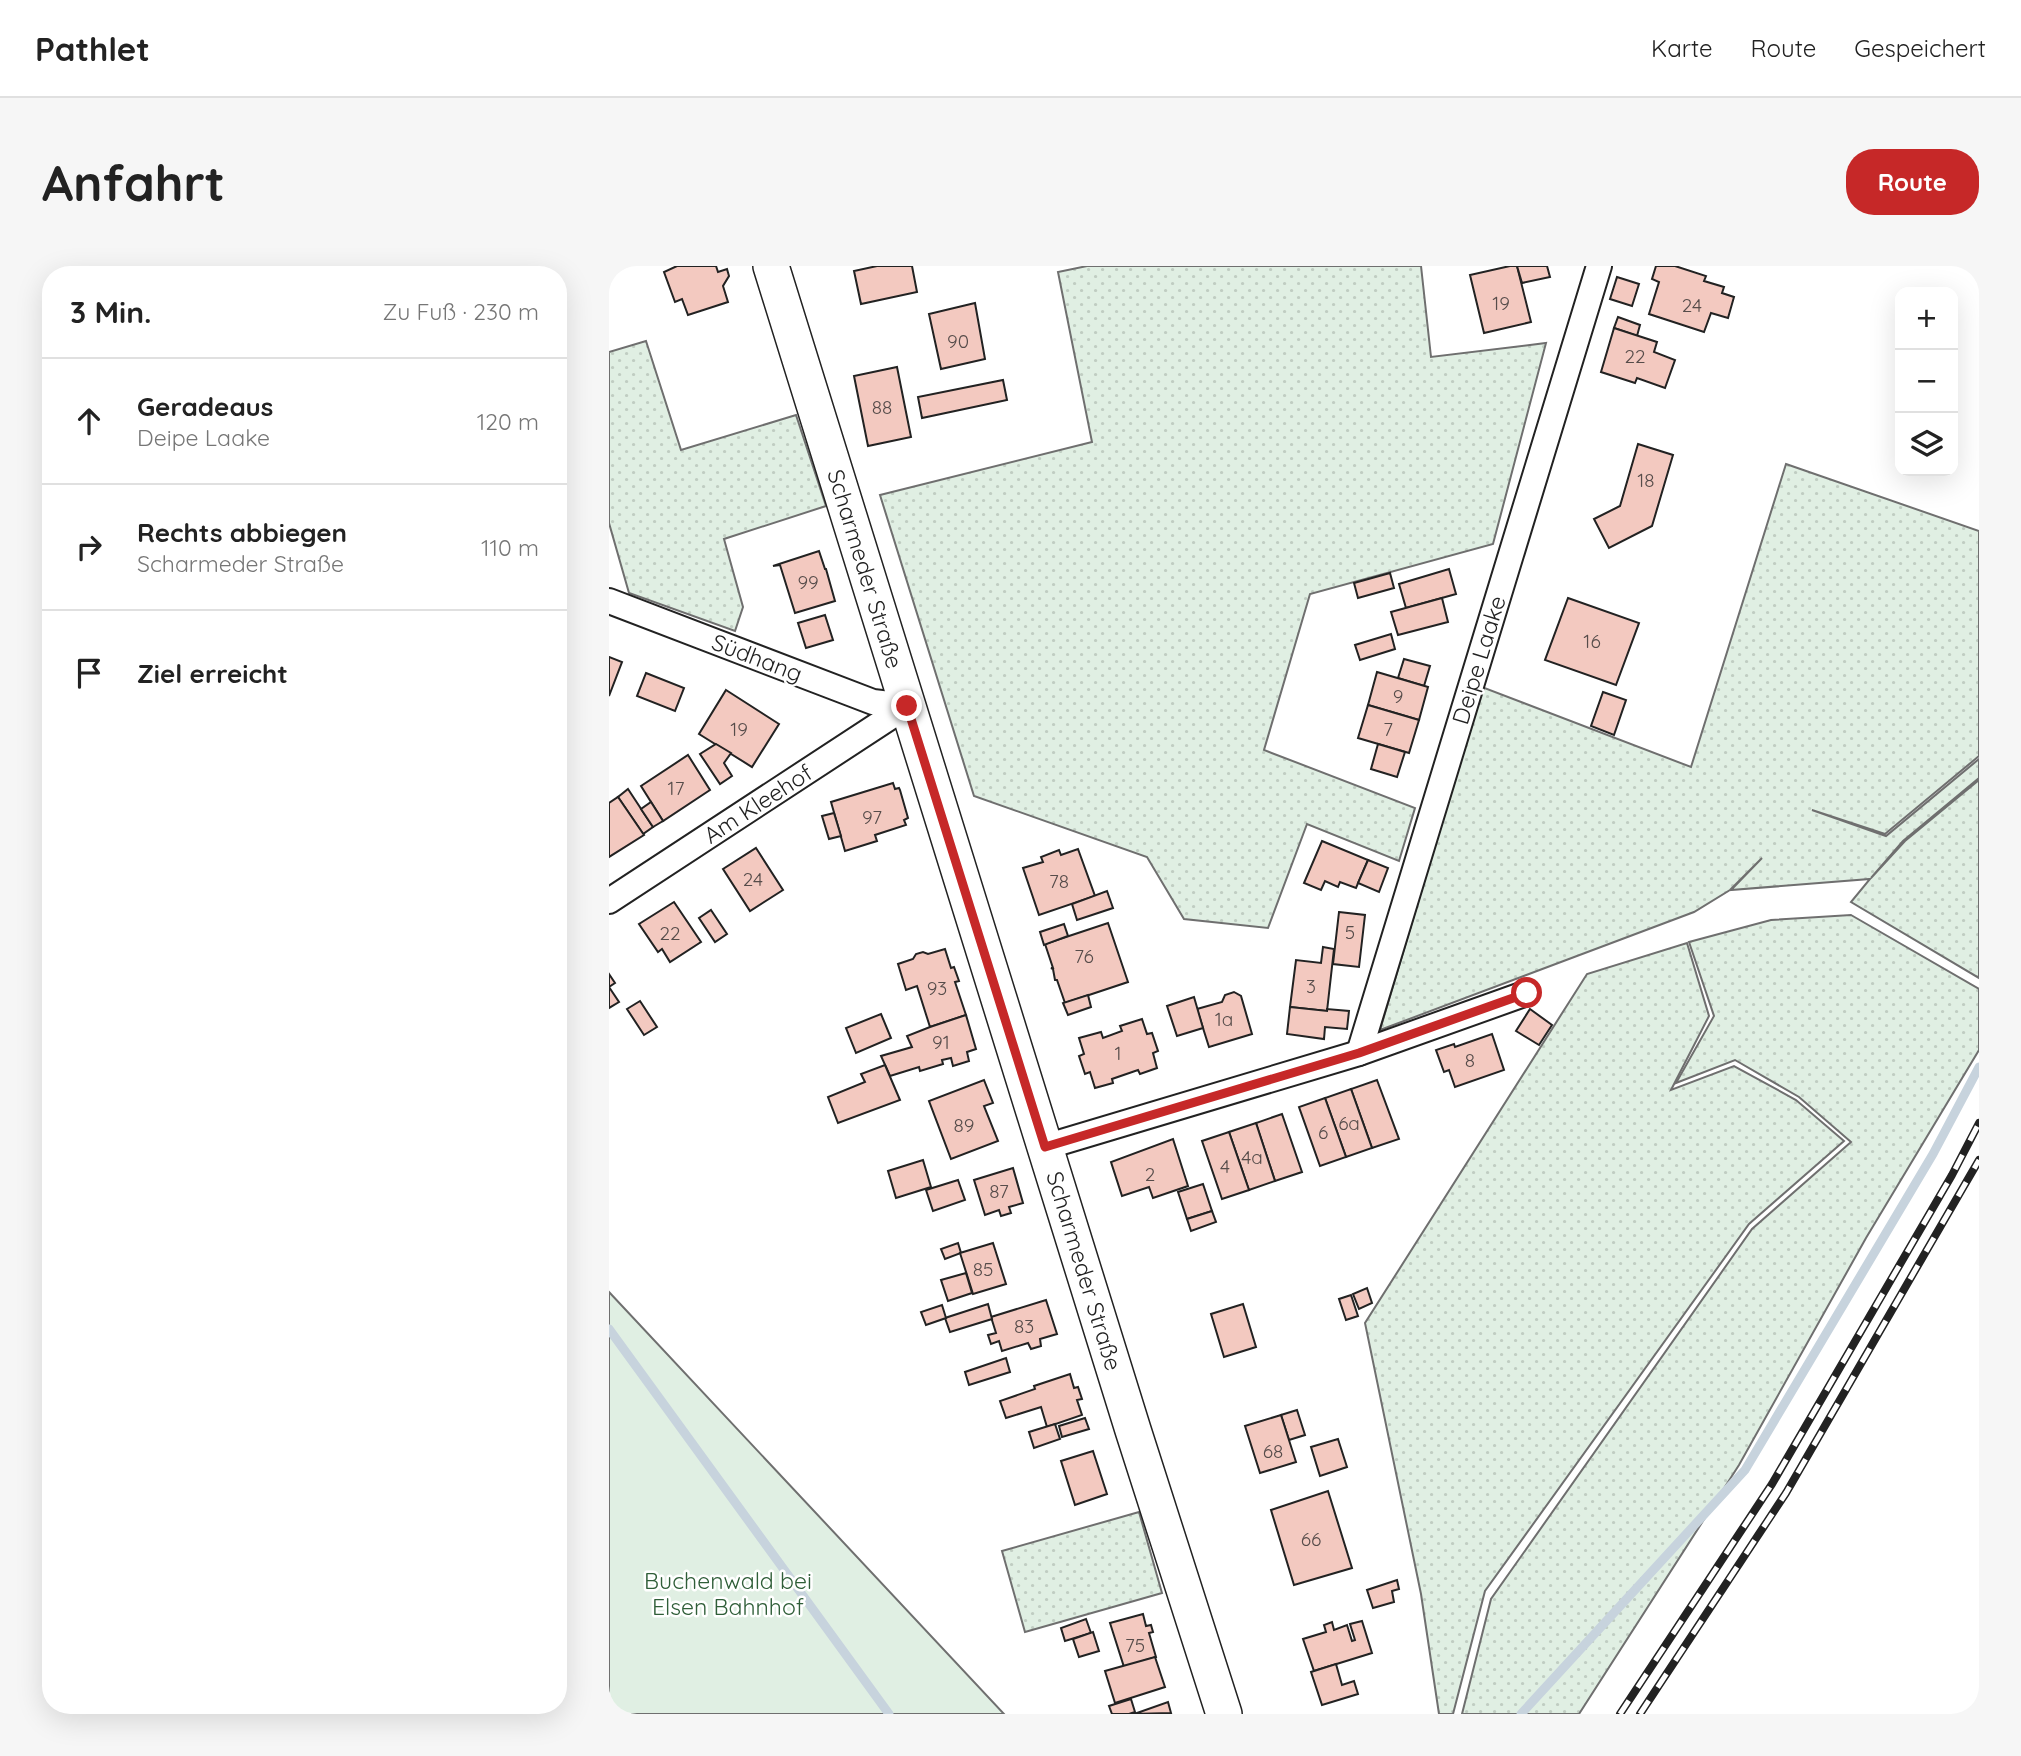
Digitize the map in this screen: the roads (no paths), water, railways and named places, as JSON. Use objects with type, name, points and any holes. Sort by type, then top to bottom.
[{"type":"street","name":"Scharmeder Straße","points":[[771,266],[1224,1714]]},
{"type":"street","name":"Deipe Laake","points":[[1359,1053],[1599,266]]},
{"type":"street","name":"Südhang","points":[[609,601],[873,702],[907,706]]},
{"type":"street","name":"Am Kleehof","points":[[609,901],[907,706]]},
{"type":"street","points":[[1045,1147],[1359,1053],[1527,993]]},
{"type":"waterway","points":[[1521,1714],[1745,1470],[1933,1154],[1979,1067]]},
{"type":"waterway","points":[[609,1329],[889,1714]]},
{"type":"railway","points":[[1620,1714],[1772,1484],[1952,1175],[1979,1123]]},
{"type":"railway","points":[[1640,1714],[1786,1493],[1979,1160]]},
{"type":"park label","name":"Buchenwald bei Elsen Bahnhof","points":[[728,1594]]}]
